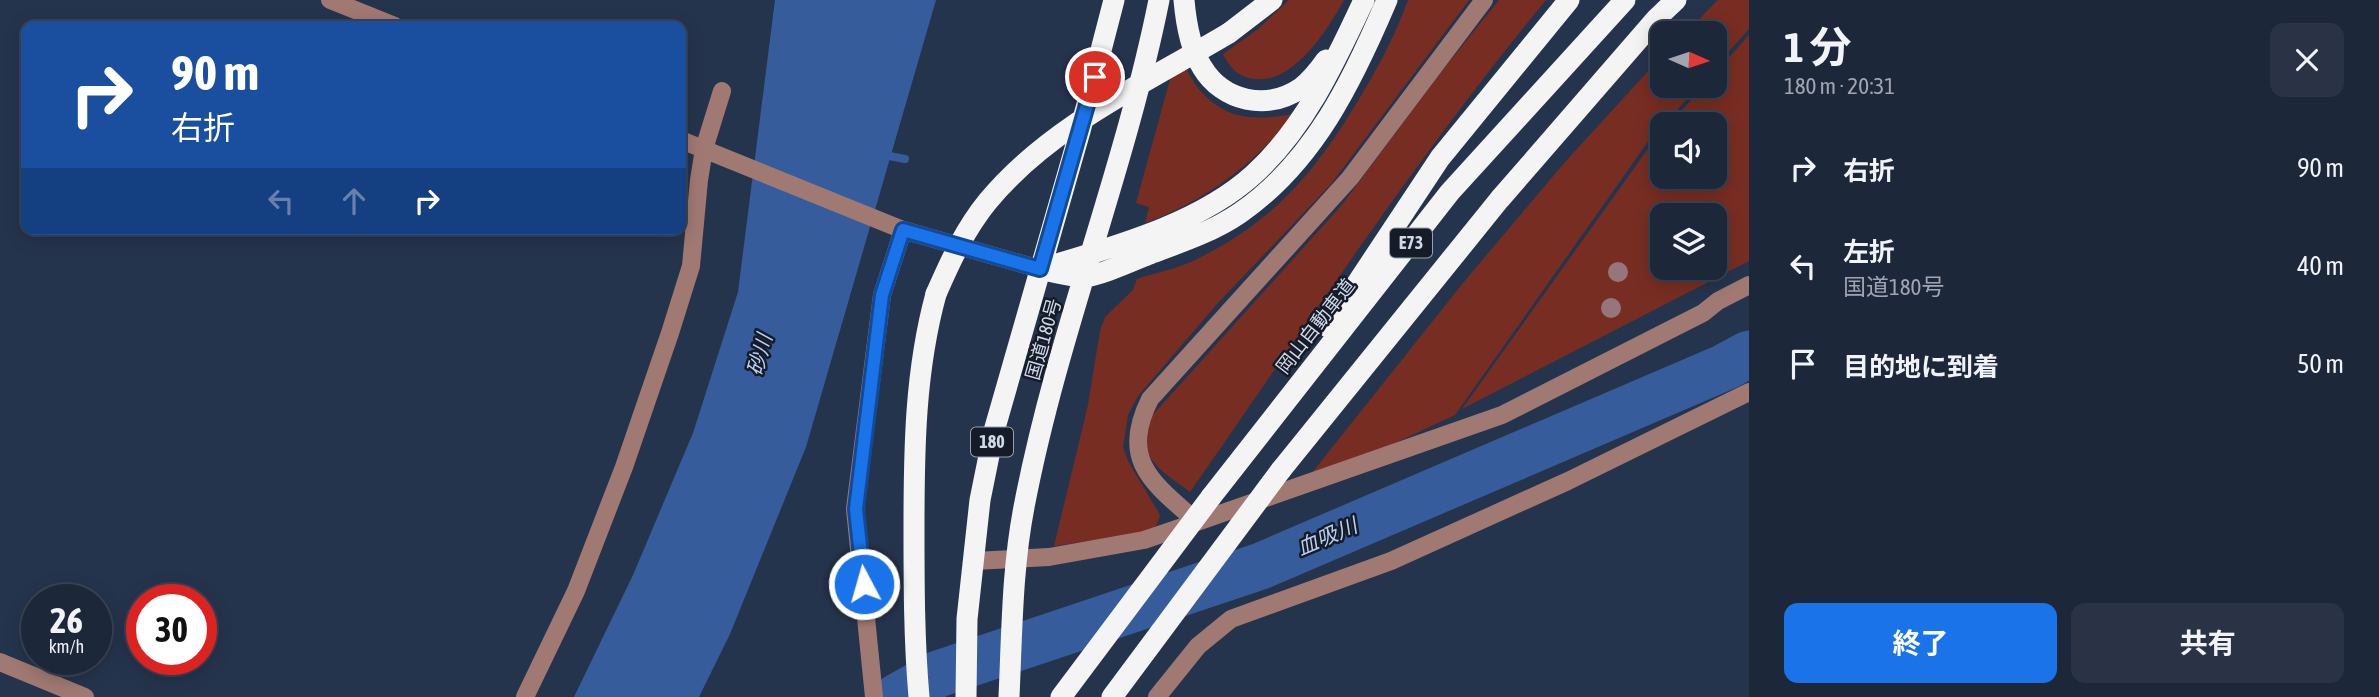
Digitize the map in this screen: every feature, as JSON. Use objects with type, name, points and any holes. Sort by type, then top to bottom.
[{"type":"highway","name":"国道180号","points":[[966,697],[967,619],[980,500],[994,431],[1080,131],[1114,0]]},
{"type":"highway","name":"国道180号","points":[[1009,697],[1016,559],[1024,504],[1040,430],[1129,123],[1158,0]]},
{"type":"highway","points":[[1184,0],[1188,30],[1202,68],[1222,90],[1246,100],[1259,101],[1287,95],[1301,88],[1334,50],[1364,0]]},
{"type":"highway","points":[[919,697],[915,633],[915,426],[925,340],[936,294],[967,231],[989,200],[1024,165],[1074,126],[1229,33],[1272,0]]},
{"type":"highway","points":[[1040,269],[1092,253],[1196,213],[1226,196],[1253,175],[1277,150],[1319,91],[1364,0]]},
{"type":"highway","points":[[1040,269],[1084,277],[1209,230],[1239,214],[1268,190],[1320,133],[1365,52],[1387,0]]},
{"type":"highway","points":[[1248,449],[1440,158],[1569,0]]},
{"type":"highway","name":"岡山自動車道","points":[[1061,697],[1210,497],[1450,192],[1625,0]]},
{"type":"highway","name":"E73","points":[[1112,697],[1281,470],[1499,200],[1657,18],[1676,0]]},
{"type":"street","points":[[330,0],[383,21]]},
{"type":"street","points":[[1197,522],[1160,490],[1139,456],[1137,434],[1150,399],[1350,178],[1484,0]]},
{"type":"street","points":[[525,697],[576,591],[624,467],[670,333],[691,266],[699,180],[722,91]]},
{"type":"street","points":[[686,142],[898,228],[1040,269]]},
{"type":"street","points":[[874,697],[856,509],[882,295],[898,228]]},
{"type":"street","points":[[974,561],[1049,557],[1144,540],[1502,415],[1703,313],[1718,301],[1749,285]]},
{"type":"street","points":[[1157,697],[1198,646],[1231,619],[1391,561],[1568,481],[1749,392]]},
{"type":"street","points":[[0,662],[85,697]]},
{"type":"shaded area","points":[[1289,0],[1344,0],[1319,39],[1296,64],[1269,78],[1255,79],[1240,74],[1232,68],[1223,54],[1257,30]]},
{"type":"shaded area","points":[[1408,0],[1469,0],[1331,184],[1217,304],[1138,396],[1128,415],[1123,447],[1128,461],[1160,515],[1157,524],[1145,533],[1054,546],[1088,405],[1100,331],[1105,317],[1133,290],[1137,279],[1186,264],[1220,247],[1244,232],[1285,198],[1320,157],[1353,109],[1383,56]]},
{"type":"shaded area","points":[[1499,0],[1546,0],[1407,180],[1190,492],[1154,463],[1147,445],[1149,419],[1341,206]]},
{"type":"shaded area","points":[[1718,0],[1749,0],[1749,29],[1727,54],[1727,21],[1697,21]]},
{"type":"shaded area","points":[[1749,35],[1749,261],[1727,272],[1727,203],[1650,203],[1650,280],[1712,280],[1462,409],[1650,146],[1650,189],[1727,189],[1727,112],[1680,112],[1693,98],[1727,98],[1727,60]]},
{"type":"shaded area","points":[[1179,47],[1182,49],[1187,69],[1199,89],[1224,110],[1241,116],[1256,117],[1295,114],[1263,149],[1228,179],[1188,204],[1145,223],[1149,207],[1136,203]]},
{"type":"shaded area","points":[[1650,69],[1650,98],[1688,98],[1675,112],[1650,112],[1650,140],[1455,415],[1363,458],[1307,479],[1463,283],[1565,162]]},
{"type":"water","name":"砂川","points":[[775,0],[936,0],[806,447],[730,634],[699,697],[574,697],[633,575],[693,433],[738,292]]},
{"type":"waterway","points":[[884,155],[905,159]]},
{"type":"waterway","name":"血吸川","points":[[897,697],[938,674],[1261,566],[1725,367],[1749,354]]},
{"type":"route","points":[[864,584],[856,509],[882,295],[903,230],[1040,269],[1095,77]]}]
